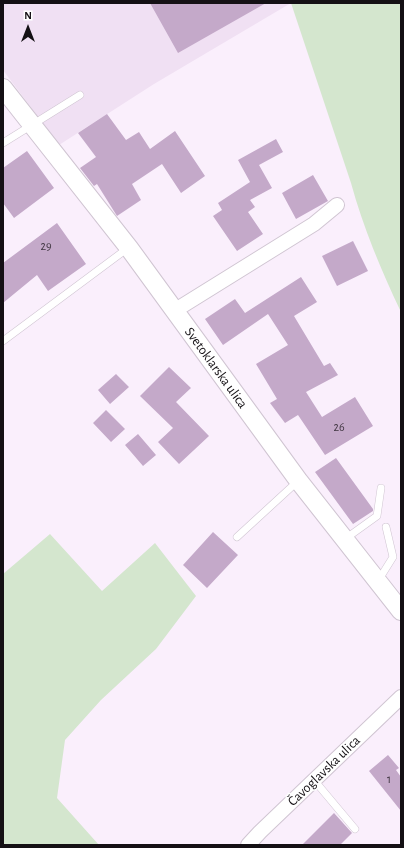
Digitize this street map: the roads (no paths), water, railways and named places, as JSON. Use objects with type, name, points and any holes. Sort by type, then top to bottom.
[{"type":"street","name":"Svetoklarska ulica","points":[[3,88],[129,248],[298,480],[400,608]]},
{"type":"street","points":[[174,311],[314,224],[337,205]]},
{"type":"street","name":"Čavoglavska ulica","points":[[248,845],[401,697]]},
{"type":"lane","points":[[3,143],[80,95]]},
{"type":"lane","points":[[3,342],[129,248]]},
{"type":"lane","points":[[237,537],[298,480]]},
{"type":"lane","points":[[345,540],[377,516],[380,488]]},
{"type":"lane","points":[[378,582],[393,557],[386,527]]},
{"type":"lane","points":[[314,780],[355,829]]}]
